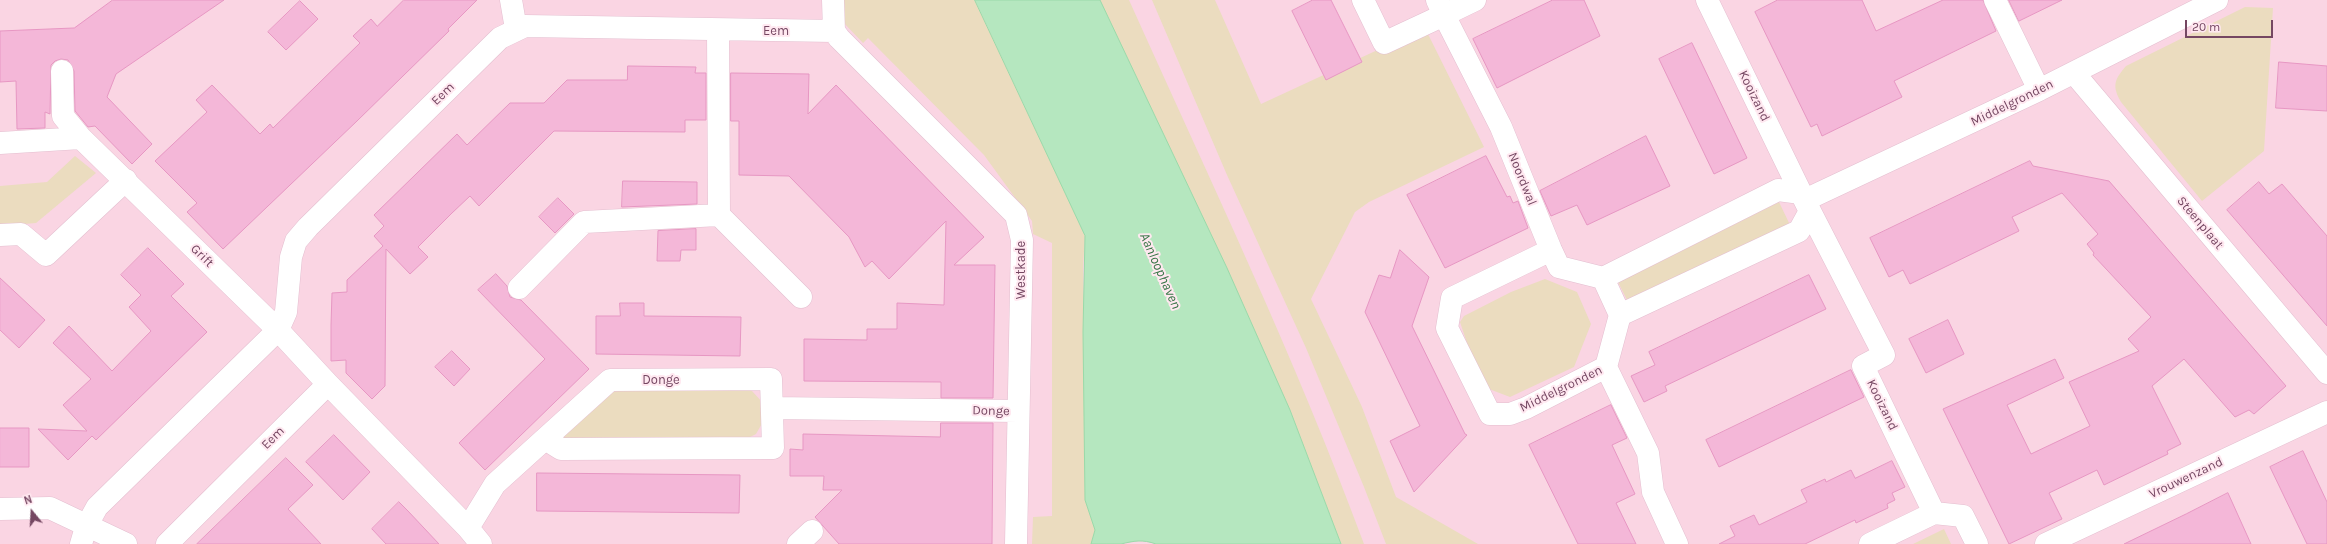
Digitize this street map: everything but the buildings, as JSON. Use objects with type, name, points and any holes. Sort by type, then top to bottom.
[{"type":"street","points":[[511,0],[516,29]]},
{"type":"street","points":[[833,0],[834,31]]},
{"type":"street","points":[[1363,0],[1384,43],[1441,7],[1475,0]]},
{"type":"street","name":"Kooizand","points":[[1707,0],[1805,201],[1884,355],[1863,366],[1934,513]]},
{"type":"street","points":[[1995,0],[2039,90]]},
{"type":"street","name":"Middelgronden","points":[[1805,201],[2074,73],[2217,0]]},
{"type":"street","name":"Noordwal","points":[[1441,7],[1501,127],[1559,268],[1603,278]]},
{"type":"street","name":"Eem","points":[[84,536],[97,507],[278,330],[286,312],[291,257],[296,241],[313,221],[500,38],[525,26],[834,31]]},
{"type":"street","points":[[718,30],[719,215],[801,298]]},
{"type":"street","name":"Westkade","points":[[834,31],[847,46],[1016,215],[1022,240],[1016,544]]},
{"type":"street","name":"Grift","points":[[62,71],[63,116],[81,138],[126,180],[278,330]]},
{"type":"street","name":"Steenplaat","points":[[2074,73],[2327,373]]},
{"type":"street","points":[[0,143],[81,138]]},
{"type":"street","points":[[0,235],[21,234],[46,255],[126,180]]},
{"type":"street","points":[[1778,190],[1805,201],[1799,231],[1620,315],[1603,278],[1778,190]]},
{"type":"street","points":[[519,288],[584,222],[719,215]]},
{"type":"street","name":"Middelgronden","points":[[1551,250],[1452,298],[1447,328],[1464,366],[1490,414],[1503,414],[1526,408],[1606,368],[1620,315]]},
{"type":"street","points":[[278,330],[328,384]]},
{"type":"street","points":[[1606,368],[1648,453],[1653,492],[1677,544]]},
{"type":"street","name":"Donge","points":[[328,384],[475,536],[494,484],[545,438],[610,380],[771,379],[773,448],[561,449],[545,438]]},
{"type":"street","name":"Eem","points":[[167,544],[328,384]]},
{"type":"street","name":"Donge","points":[[772,408],[1018,411]]},
{"type":"street","name":"Vrouwenzand","points":[[2046,544],[2327,412]]},
{"type":"street","points":[[0,509],[50,508],[84,536],[126,544]]},
{"type":"street","points":[[1870,544],[1934,513],[1962,516],[1977,544]]},
{"type":"shaded area","points":[[0,0],[2327,0],[2327,544],[0,544]]},
{"type":"shaded area","points":[[841,0],[975,0],[1085,236],[1083,267],[1085,500],[1095,530],[1091,544],[1032,544],[1033,517],[1052,516],[1052,243],[1033,234],[1032,221],[984,155],[868,38],[863,43],[843,22]]},
{"type":"shaded area","points":[[1100,0],[1129,0],[1281,338],[1338,475],[1364,544],[1341,544],[1290,410],[1227,268]]},
{"type":"shaded area","points":[[1152,0],[1215,0],[1261,104],[1425,28],[1484,147],[1369,202],[1355,212],[1311,299],[1362,407],[1396,497],[1478,544],[1386,544],[1306,348],[1227,175]]},
{"type":"shaded area","points":[[2245,7],[2273,8],[2264,151],[2202,201],[2121,102],[2115,87],[2119,75],[2126,66]]},
{"type":"shaded area","points":[[75,156],[96,173],[36,223],[0,226],[0,186],[47,182]]},
{"type":"shaded area","points":[[1779,202],[1791,227],[1628,302],[1618,282]]},
{"type":"shaded area","points":[[1545,279],[1577,292],[1591,324],[1574,367],[1510,397],[1489,389],[1468,346],[1460,322],[1464,316],[1511,292]]},
{"type":"shaded area","points":[[730,383],[752,391],[763,403],[764,420],[756,434],[742,441],[564,441],[562,433],[605,392]]},
{"type":"shaded area","points":[[1944,529],[1951,544],[1913,544]]},
{"type":"water","name":"Aanloophaven","points":[[975,0],[1100,0],[1227,268],[1290,410],[1341,544],[1156,544],[1146,541],[1138,541],[1121,544],[1091,544],[1095,530],[1085,500],[1083,332],[1085,236]]}]
